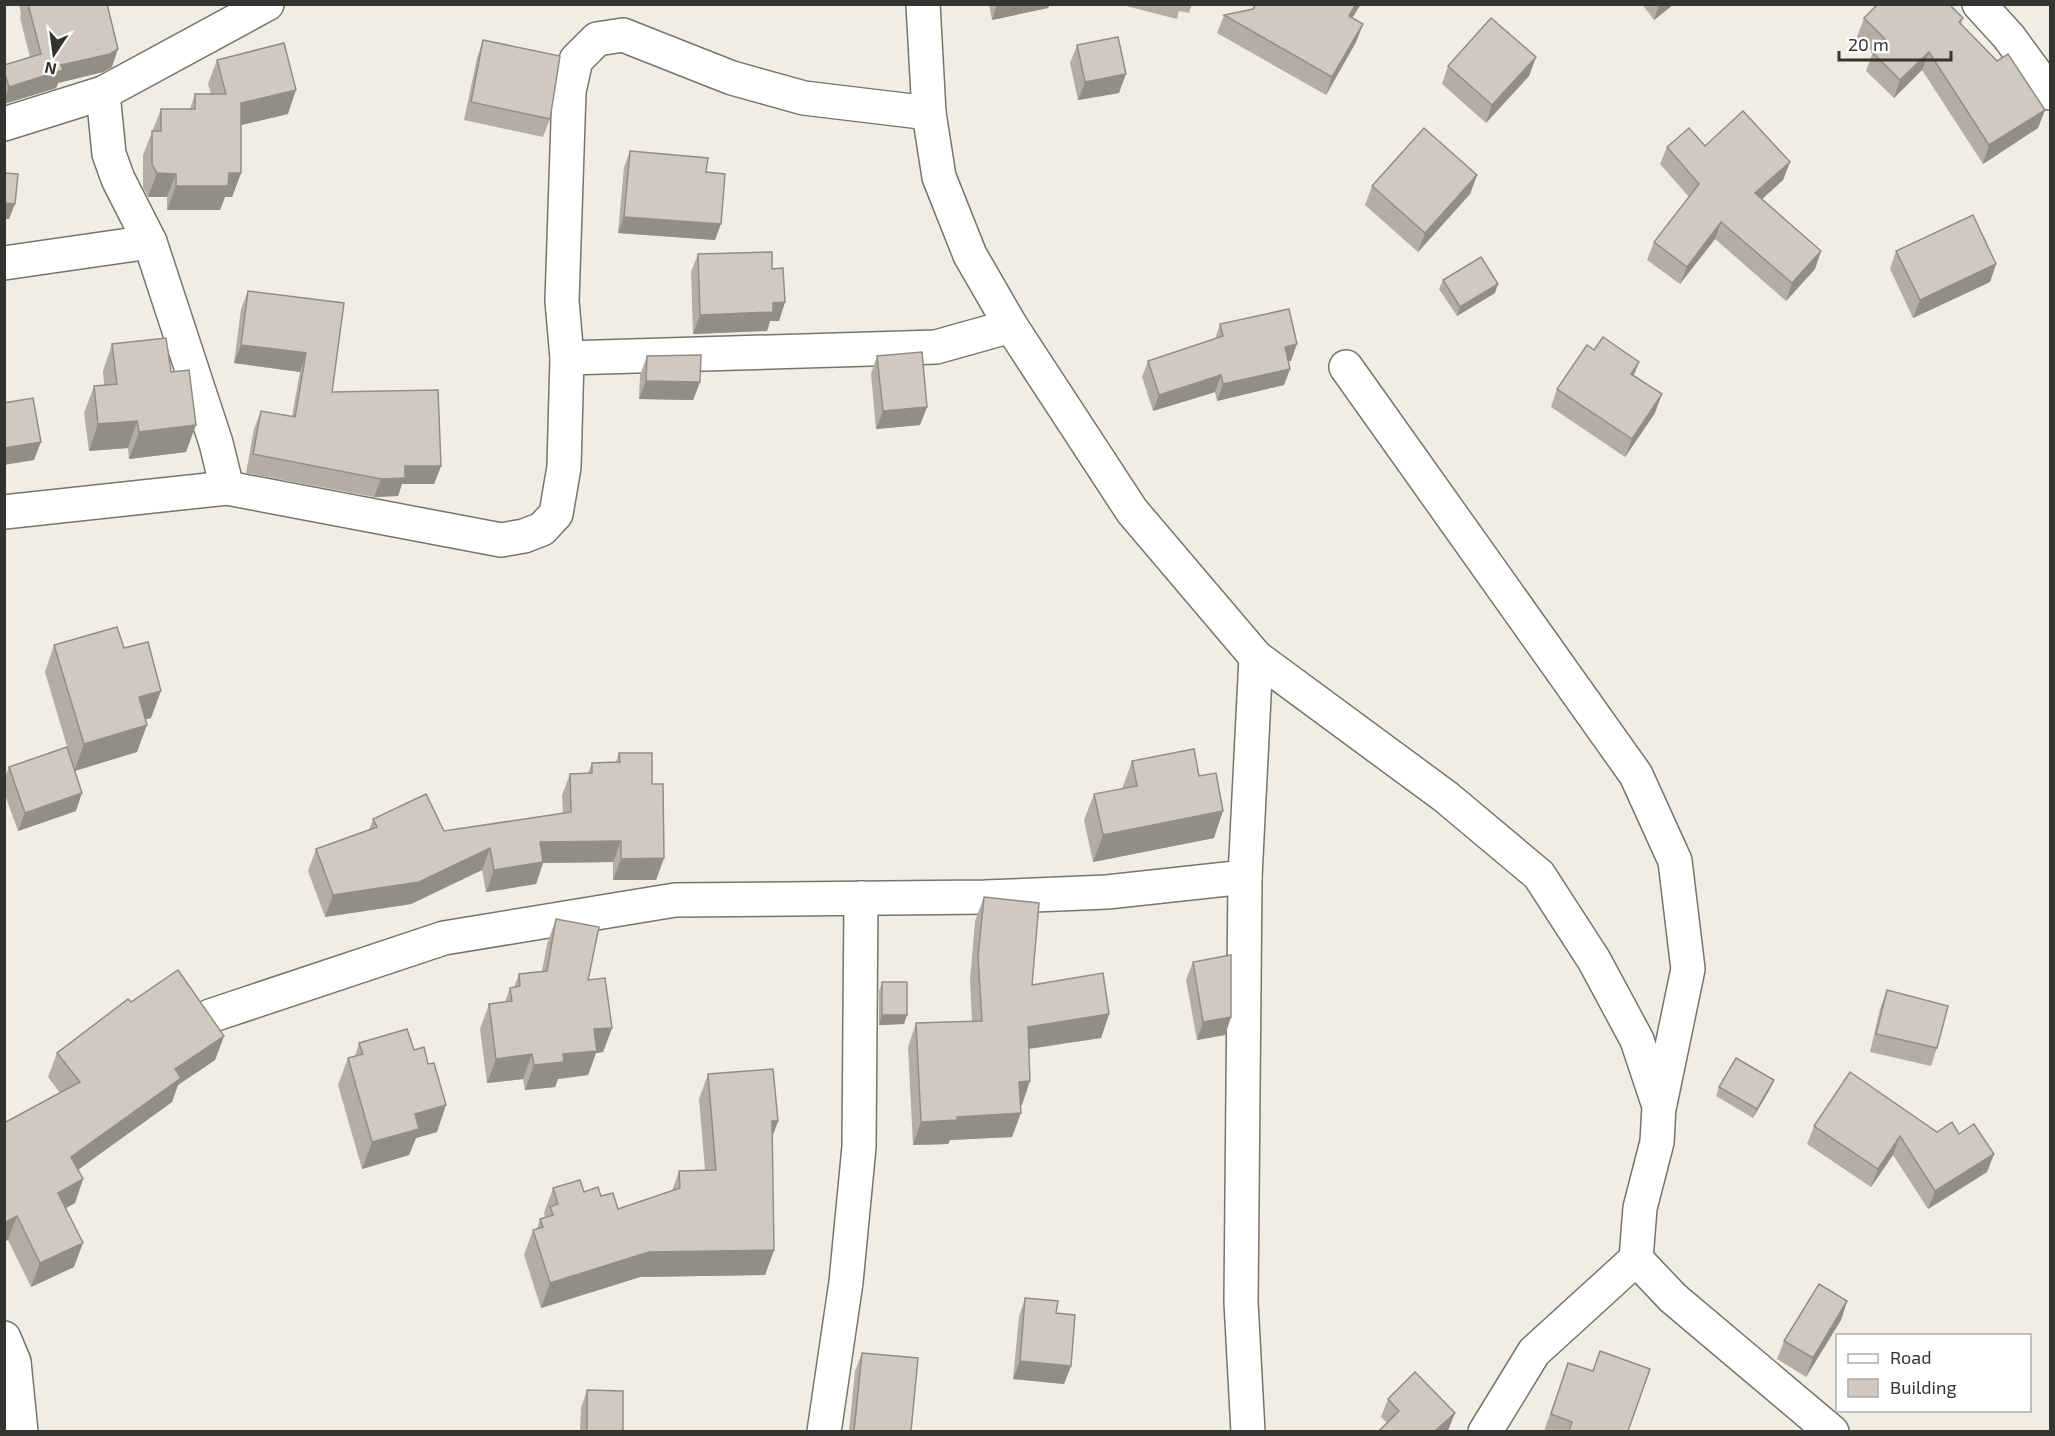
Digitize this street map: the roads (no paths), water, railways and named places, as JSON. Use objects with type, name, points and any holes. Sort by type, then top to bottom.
[{"type":"street","points":[[923,4],[929,113],[939,177],[970,255],[1011,326],[1132,511],[1256,657],[1446,797],[1539,875],[1594,960],[1637,1040],[1659,1106]]},
{"type":"street","points":[[1979,4],[2009,37],[2050,93]]},
{"type":"street","points":[[4,124],[103,93],[248,9]]},
{"type":"street","points":[[4,512],[227,489],[501,540],[524,536],[542,529],[556,514],[564,468],[567,358],[562,301],[569,91],[576,60],[597,39],[622,35],[732,78],[804,98],[929,113]]},
{"type":"street","points":[[103,93],[109,154],[118,179],[150,242],[216,443],[227,489]]},
{"type":"street","points":[[4,263],[150,242]]},
{"type":"street","points":[[567,358],[936,347],[1011,326]]},
{"type":"street","points":[[1346,367],[1636,775],[1675,861],[1688,969],[1659,1106],[1657,1142],[1640,1208],[1636,1259],[1534,1352],[1485,1431]]},
{"type":"street","points":[[1248,1431],[1241,1302],[1245,877],[1256,657]]},
{"type":"street","points":[[210,1016],[444,938],[675,900],[985,897],[1107,892],[1245,877]]},
{"type":"street","points":[[824,1431],[846,1282],[859,1148],[861,898]]},
{"type":"street","points":[[1636,1259],[1673,1298],[1832,1431]]},
{"type":"street","points":[[4,1338],[14,1362],[21,1431]]}]
